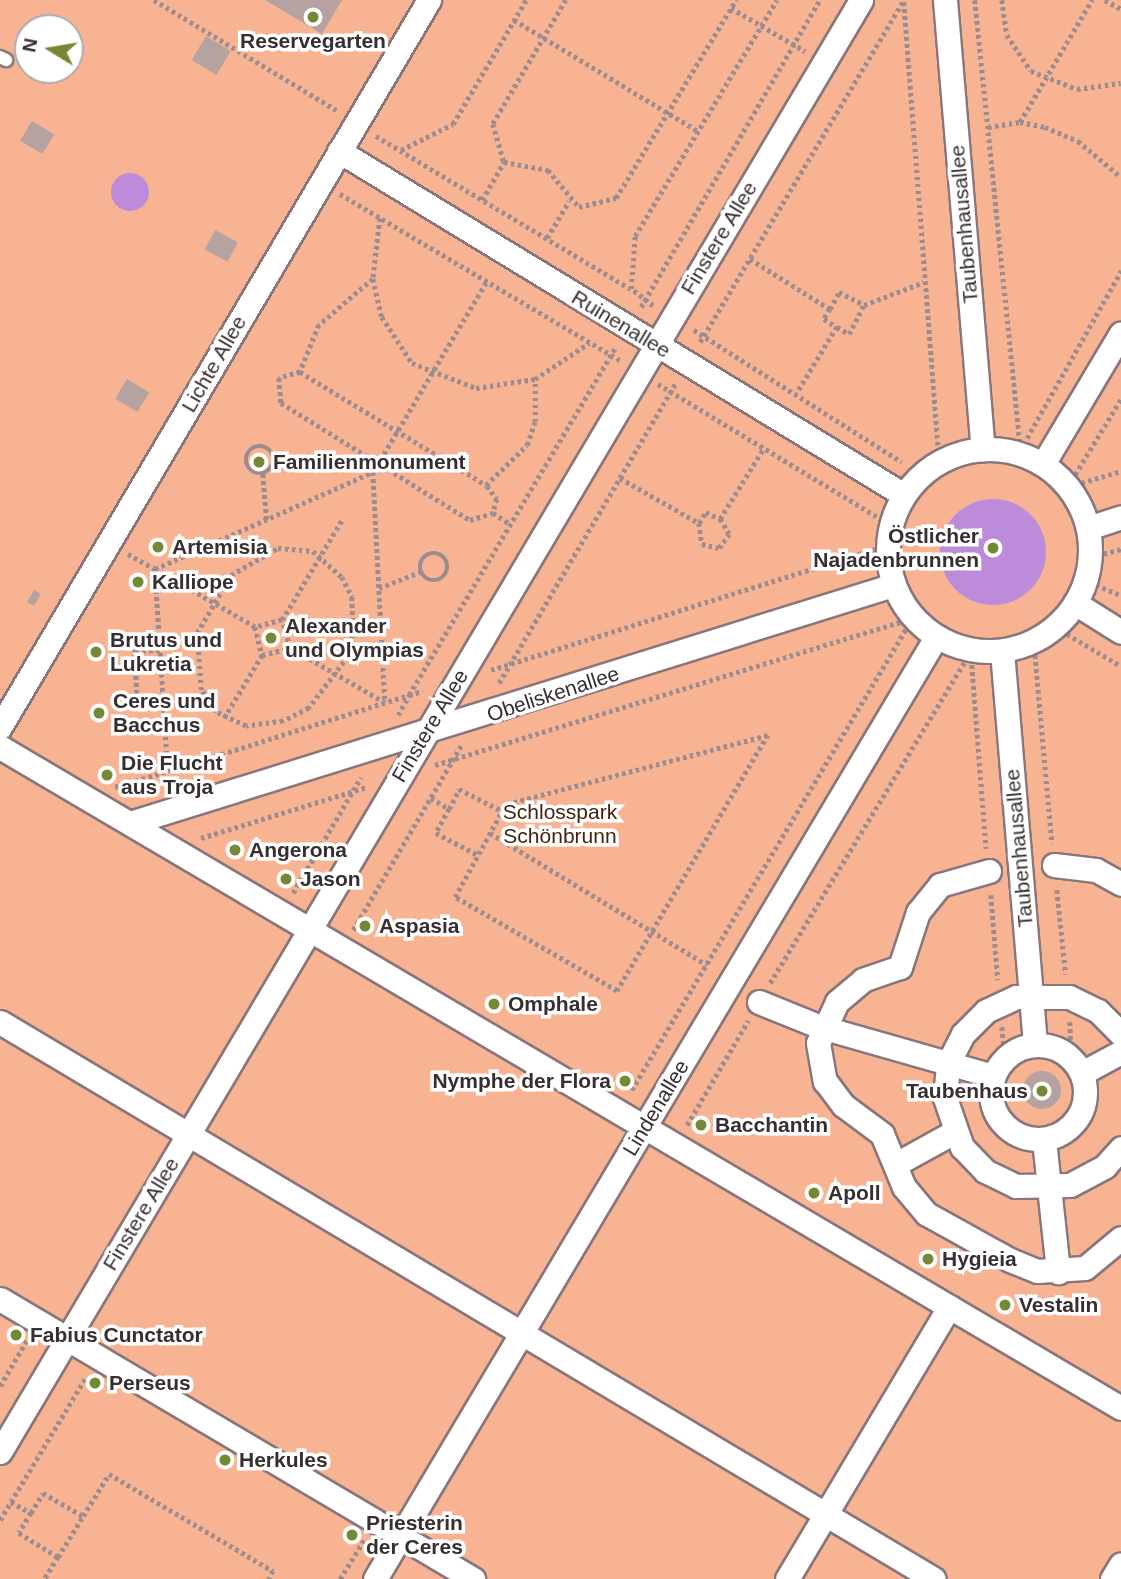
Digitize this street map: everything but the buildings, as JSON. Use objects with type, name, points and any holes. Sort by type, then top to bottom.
[{"type":"street","name":"Lichte Allee","points":[[0,727],[429,0]]},
{"type":"street","name":"Finstere Allee","points":[[0,1452],[861,0]]},
{"type":"street","name":"Taubenhausallee","points":[[945,0],[983,449]]},
{"type":"street","name":"Ruinenallee","points":[[339,151],[904,495]]},
{"type":"street","points":[[1043,464],[1121,332]]},
{"type":"street","points":[[983,449],[1020,454],[1043,464],[1068,487],[1088,528],[1090,557],[1085,581],[1075,603],[1055,627],[1002,651],[971,651],[936,637],[913,618],[893,585],[891,525],[904,495],[919,476],[939,462],[983,449]]},
{"type":"street","points":[[1088,528],[1121,517]]},
{"type":"street","name":"Obeliskenallee","points":[[130,824],[424,736],[893,585]]},
{"type":"street","points":[[1075,603],[1121,632]]},
{"type":"street","name":"Lindenallee","points":[[375,1579],[936,637]]},
{"type":"street","name":"Taubenhausallee","points":[[1002,651],[1035,1045]]},
{"type":"street","points":[[0,747],[1121,1408]]},
{"type":"street","points":[[1054,865],[1097,870],[1121,884]]},
{"type":"street","points":[[989,871],[949,879],[932,893],[912,927],[900,967],[852,987],[821,1027],[825,1081],[843,1105],[882,1134],[904,1187],[928,1214],[1010,1260],[1058,1272],[1084,1268],[1121,1238]]},
{"type":"street","points":[[1121,1034],[1084,1003],[1031,994],[1000,1003],[963,1034],[948,1064],[945,1098],[954,1132],[985,1171],[1016,1186],[1050,1189],[1088,1177],[1121,1147]]},
{"type":"street","points":[[759,1002],[821,1027],[948,1064],[999,1067],[1035,1045],[1064,1052],[1082,1073],[1080,1116],[1044,1140],[1013,1133],[1001,1123],[993,1108],[999,1067]]},
{"type":"street","points":[[0,1022],[934,1579]]},
{"type":"street","points":[[1082,1073],[1121,1052]]},
{"type":"street","points":[[896,1164],[954,1132]]},
{"type":"street","points":[[1044,1140],[1058,1272]]},
{"type":"street","points":[[0,1299],[473,1579]]},
{"type":"street","points":[[787,1579],[949,1307]]},
{"type":"street","points":[[1112,1579],[1121,1564]]},
{"type":"path","points":[[155,0],[631,289],[797,393],[919,476]]},
{"type":"path","points":[[400,150],[453,124],[526,0]]},
{"type":"path","points":[[482,200],[504,162],[493,124],[566,0]]},
{"type":"path","points":[[504,162],[548,170],[569,201],[579,207],[616,198],[736,0]]},
{"type":"path","points":[[631,289],[635,236],[777,0]]},
{"type":"path","points":[[84,796],[409,695],[820,0]]},
{"type":"path","points":[[342,948],[903,0]]},
{"type":"path","points":[[903,0],[939,462]]},
{"type":"path","points":[[975,0],[1020,454]]},
{"type":"path","points":[[1002,0],[1016,52],[1046,80],[1086,89],[1121,83]]},
{"type":"path","points":[[1020,122],[1092,0]]},
{"type":"path","points":[[1105,0],[1121,9]]},
{"type":"path","points":[[731,8],[824,62]]},
{"type":"path","points":[[514,20],[698,131]]},
{"type":"path","points":[[988,127],[1020,122],[1078,141],[1121,177]]},
{"type":"path","points":[[321,182],[891,525]]},
{"type":"path","points":[[547,238],[569,201]]},
{"type":"path","points":[[380,218],[373,279],[396,342],[432,374],[476,388],[535,379],[589,343]]},
{"type":"path","points":[[750,258],[830,309]]},
{"type":"path","points":[[1020,454],[1121,271]]},
{"type":"path","points":[[300,372],[319,326],[373,279]]},
{"type":"path","points":[[385,703],[373,472],[487,281]]},
{"type":"path","points":[[864,305],[839,292],[824,319],[849,334],[864,305],[925,282]]},
{"type":"path","points":[[797,393],[837,327]]},
{"type":"path","points":[[493,513],[497,499],[486,485],[300,372],[283,373],[277,398],[470,520],[493,513],[510,524]]},
{"type":"path","points":[[486,485],[527,445],[537,411],[535,379]]},
{"type":"path","points":[[1068,487],[1121,400]]},
{"type":"path","points":[[256,446],[273,454],[273,467],[263,474],[246,464],[256,446]]},
{"type":"path","points":[[720,519],[763,449]]},
{"type":"path","points":[[1068,487],[1121,471]]},
{"type":"path","points":[[155,569],[267,522],[373,472]]},
{"type":"path","points":[[263,474],[267,522]]},
{"type":"path","points":[[620,478],[699,523]]},
{"type":"path","points":[[706,512],[720,519],[729,534],[719,548],[702,544],[699,523],[706,512]]},
{"type":"path","points":[[254,627],[282,620],[343,518]]},
{"type":"path","points":[[108,544],[254,627],[262,655]]},
{"type":"path","points":[[304,548],[321,556],[342,577],[354,609],[349,650],[335,675],[309,708],[283,721],[246,726],[224,718],[207,702],[194,665],[197,633],[211,601],[231,575],[267,551],[304,548]]},
{"type":"path","points":[[1090,557],[1121,549]]},
{"type":"path","points":[[379,588],[420,572],[428,554],[447,561],[442,579],[429,581],[420,572]]},
{"type":"path","points":[[155,569],[168,771]]},
{"type":"path","points":[[1085,581],[1121,595]]},
{"type":"path","points":[[170,847],[913,618]]},
{"type":"path","points":[[619,1112],[913,618]]},
{"type":"path","points":[[282,620],[289,648]]},
{"type":"path","points":[[1055,627],[1121,666]]},
{"type":"path","points":[[134,641],[138,709]]},
{"type":"path","points":[[224,718],[262,655],[289,648],[385,703]]},
{"type":"path","points":[[135,651],[161,650]]},
{"type":"path","points":[[971,651],[1000,1003],[999,1067]]},
{"type":"path","points":[[675,1145],[971,651]]},
{"type":"path","points":[[768,735],[617,991],[455,897],[490,833],[507,804],[768,735]]},
{"type":"path","points":[[478,855],[436,833],[459,789],[502,811]]},
{"type":"path","points":[[430,798],[449,809]]},
{"type":"path","points":[[490,833],[706,965]]},
{"type":"path","points":[[0,1386],[38,1321]]},
{"type":"path","points":[[0,1520],[98,1357]]},
{"type":"path","points":[[45,1579],[109,1474],[273,1571],[269,1579]]},
{"type":"path","points":[[58,1557],[19,1533],[43,1493],[83,1516]]},
{"type":"path","points":[[10,1502],[31,1513]]},
{"type":"path","points":[[340,1579],[375,1521]]},
{"type":"green space","name":"Schlosspark Schönbrunn","points":[[0,0],[1121,0],[1121,1579],[0,1579]]},
{"type":"shaded area","points":[[130,173],[143,179],[149,192],[143,205],[130,211],[117,205],[111,192],[117,179]]},
{"type":"shaded area","name":"Östlicher Najadenbrunnen","points":[[993,499],[1013,503],[1030,515],[1042,532],[1046,552],[1042,572],[1030,589],[1013,601],[993,605],[973,601],[956,589],[944,572],[940,552],[944,532],[956,515],[973,503]]},
{"type":"place","name":"Reservegarten","points":[[313,17]]},
{"type":"place","name":"Familienmonument","points":[[259,462]]},
{"type":"place","name":"Artemisia","points":[[158,547]]},
{"type":"place","name":"Östlicher Najadenbrunnen","points":[[993,548]]},
{"type":"place","name":"Kalliope","points":[[138,582]]},
{"type":"place","name":"Alexander und Olympias","points":[[271,638]]},
{"type":"place","name":"Brutus und Lukretia","points":[[96,652]]},
{"type":"place","name":"Ceres und Bacchus","points":[[99,713]]},
{"type":"place","name":"Die Flucht aus Troja","points":[[107,775]]},
{"type":"place","name":"Angerona","points":[[235,850]]},
{"type":"place","name":"Jason","points":[[286,879]]},
{"type":"place","name":"Aspasia","points":[[365,926]]},
{"type":"place","name":"Omphale","points":[[494,1004]]},
{"type":"place","name":"Nymphe der Flora","points":[[625,1081]]},
{"type":"place","name":"Taubenhaus","points":[[1042,1091]]},
{"type":"place","name":"Bacchantin","points":[[701,1125]]},
{"type":"place","name":"Apoll","points":[[814,1193]]},
{"type":"place","name":"Hygieia","points":[[928,1259]]},
{"type":"place","name":"Vestalin","points":[[1005,1305]]},
{"type":"place","name":"Fabius Cunctator","points":[[16,1335]]},
{"type":"place","name":"Perseus","points":[[95,1383]]},
{"type":"place","name":"Herkules","points":[[225,1460]]},
{"type":"place","name":"Priesterin der Ceres","points":[[352,1535]]}]
